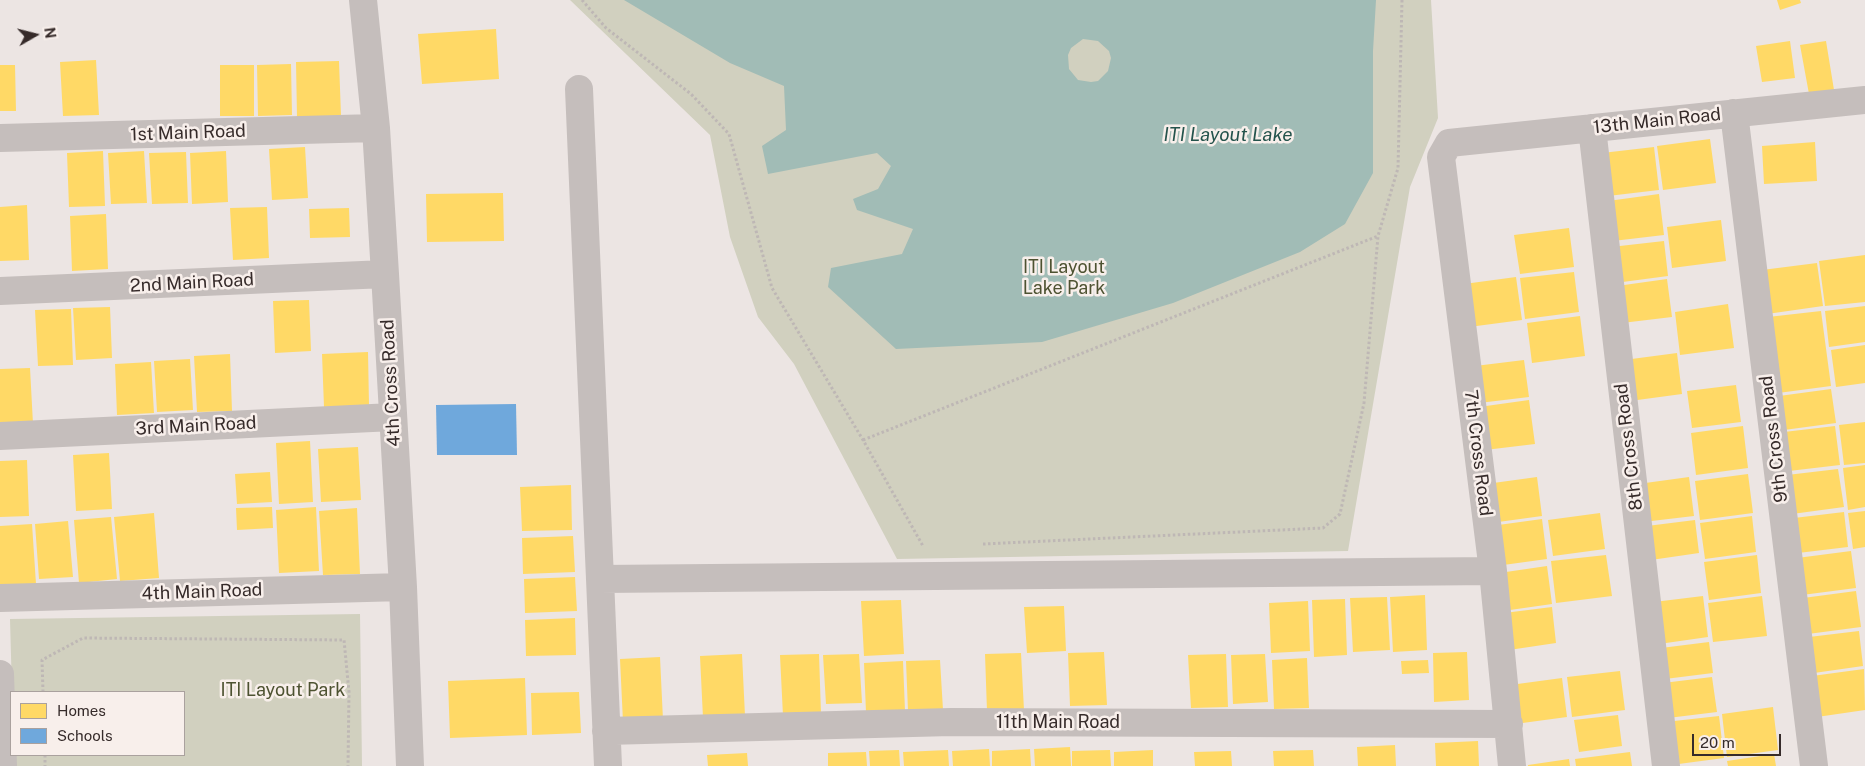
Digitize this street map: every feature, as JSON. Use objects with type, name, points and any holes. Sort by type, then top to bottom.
[{"type":"street","name":"4th Cross Road","points":[[364,0],[376,128],[385,274],[403,586],[410,766]]},
{"type":"street","points":[[579,90],[608,766]]},
{"type":"street","name":"13th Main Road","points":[[1449,143],[1865,100]]},
{"type":"street","name":"9th Cross Road","points":[[1734,113],[1814,766]]},
{"type":"street","name":"1st Main Road","points":[[0,138],[376,128]]},
{"type":"street","name":"8th Cross Road","points":[[1592,128],[1666,766]]},
{"type":"street","name":"7th Cross Road","points":[[1449,143],[1441,157],[1494,571],[1512,766]]},
{"type":"street","name":"2nd Main Road","points":[[0,291],[385,274]]},
{"type":"street","name":"3rd Main Road","points":[[0,436],[392,417]]},
{"type":"street","points":[[600,579],[1494,571]]},
{"type":"street","name":"4th Main Road","points":[[0,598],[403,586]]},
{"type":"street","points":[[0,674],[3,766]]},
{"type":"street","name":"11th Main Road","points":[[606,731],[951,722],[1509,724]]},
{"type":"path","points":[[582,0],[606,28],[691,94],[729,134],[772,288],[863,440],[940,576]]},
{"type":"path","points":[[974,545],[1323,528],[1340,514],[1364,403],[1378,236],[1398,168],[1402,0]]},
{"type":"path","points":[[863,440],[1378,236]]},
{"type":"path","points":[[43,691],[42,660],[83,638],[344,640],[349,692],[348,766]]},
{"type":"green space","name":"ITI Layout Lake Park","points":[[570,0],[1431,0],[1438,118],[1410,187],[1348,551],[897,559],[794,364],[758,317],[730,237],[710,135]]},
{"type":"green space","name":"ITI Layout Park","points":[[360,614],[362,766],[14,766],[14,756],[185,756],[185,691],[12,691],[10,619]]},
{"type":"water","name":"ITI Layout Lake","points":[[624,0],[1376,0],[1373,51],[1373,173],[1345,224],[1300,252],[1173,303],[1042,342],[896,349],[828,287],[831,268],[902,254],[913,229],[857,210],[853,199],[878,189],[891,166],[877,153],[768,174],[762,146],[786,130],[784,86],[730,63]],"holes":[[[1083,39],[1098,41],[1109,51],[1111,58],[1108,71],[1098,81],[1078,80],[1069,69],[1068,55],[1071,48]]]},
{"type":"building: Homes","points":[[1777,0],[1800,0],[1801,3],[1780,10]]},
{"type":"building: Homes","points":[[496,29],[499,79],[422,84],[418,34]]},
{"type":"building: Homes","points":[[1790,41],[1795,78],[1762,82],[1756,46]]},
{"type":"building: Homes","points":[[1826,41],[1834,90],[1809,94],[1800,45]]},
{"type":"building: Homes","points":[[96,60],[99,115],[63,116],[60,62]]},
{"type":"building: Homes","points":[[339,61],[341,116],[297,117],[296,62]]},
{"type":"building: Homes","points":[[291,64],[292,115],[258,116],[257,65]]},
{"type":"building: Homes","points":[[0,65],[15,65],[16,111],[0,111]]},
{"type":"building: Homes","points":[[220,65],[254,65],[254,116],[220,116]]},
{"type":"building: Homes","points":[[1710,139],[1716,183],[1663,190],[1657,146]]},
{"type":"building: Homes","points":[[1815,142],[1817,181],[1764,184],[1762,146]]},
{"type":"building: Homes","points":[[305,147],[308,198],[272,200],[269,149]]},
{"type":"building: Homes","points":[[1654,147],[1659,190],[1608,196],[1602,153]]},
{"type":"building: Homes","points":[[103,151],[105,206],[69,207],[67,153]]},
{"type":"building: Homes","points":[[144,151],[147,203],[111,204],[108,153]]},
{"type":"building: Homes","points":[[226,151],[228,202],[192,204],[190,153]]},
{"type":"building: Homes","points":[[186,152],[188,203],[152,204],[149,153]]},
{"type":"building: Homes","points":[[503,193],[504,241],[427,242],[426,194]]},
{"type":"building: Homes","points":[[1659,194],[1664,235],[1613,241],[1608,201]]},
{"type":"building: Homes","points":[[27,205],[29,260],[0,261],[0,207]]},
{"type":"building: Homes","points":[[267,207],[269,258],[233,260],[230,208]]},
{"type":"building: Homes","points":[[349,208],[350,237],[310,238],[309,209]]},
{"type":"building: Homes","points":[[106,214],[108,269],[72,271],[70,216]]},
{"type":"building: Homes","points":[[1721,220],[1726,261],[1672,268],[1667,227]]},
{"type":"building: Homes","points":[[1569,228],[1574,267],[1520,274],[1514,235]]},
{"type":"building: Homes","points":[[1664,241],[1668,276],[1615,283],[1611,247]]},
{"type":"building: Homes","points":[[1865,255],[1865,302],[1825,306],[1819,261]]},
{"type":"building: Homes","points":[[1817,263],[1823,306],[1767,314],[1762,270]]},
{"type":"building: Homes","points":[[1574,272],[1579,312],[1525,319],[1520,278]]},
{"type":"building: Homes","points":[[1516,277],[1522,320],[1469,327],[1464,284]]},
{"type":"building: Homes","points":[[1667,279],[1672,317],[1622,323],[1617,286]]},
{"type":"building: Homes","points":[[309,300],[311,351],[275,353],[273,301]]},
{"type":"building: Homes","points":[[1728,304],[1734,348],[1680,355],[1675,312]]},
{"type":"building: Homes","points":[[1865,306],[1865,342],[1829,347],[1825,311]]},
{"type":"building: Homes","points":[[110,307],[112,358],[76,360],[73,308]]},
{"type":"building: Homes","points":[[71,309],[73,365],[38,366],[35,310]]},
{"type":"building: Homes","points":[[1821,311],[1831,386],[1778,393],[1768,317]]},
{"type":"building: Homes","points":[[1580,316],[1585,356],[1532,363],[1527,323]]},
{"type":"building: Homes","points":[[1865,345],[1865,383],[1836,387],[1831,350]]},
{"type":"building: Homes","points":[[368,352],[369,405],[324,407],[322,354]]},
{"type":"building: Homes","points":[[1677,353],[1682,394],[1630,401],[1624,360]]},
{"type":"building: Homes","points":[[230,354],[232,411],[197,412],[194,356]]},
{"type":"building: Homes","points":[[190,359],[193,410],[157,412],[154,361]]},
{"type":"building: Homes","points":[[1524,360],[1529,397],[1479,403],[1475,366]]},
{"type":"building: Homes","points":[[151,362],[154,413],[117,415],[115,364]]},
{"type":"building: Homes","points":[[30,368],[33,424],[0,425],[0,369]]},
{"type":"building: Homes","points":[[1736,385],[1741,422],[1692,428],[1687,391]]},
{"type":"building: Homes","points":[[1831,389],[1836,423],[1784,430],[1779,396]]},
{"type":"building: Homes","points":[[1529,400],[1535,444],[1485,450],[1479,407]]},
{"type":"building: Homes","points":[[1865,422],[1865,463],[1844,465],[1839,425]]},
{"type":"building: Homes","points":[[1743,426],[1748,468],[1696,475],[1691,433]]},
{"type":"building: Homes","points":[[1835,426],[1840,465],[1789,471],[1784,432]]},
{"type":"building: Homes","points":[[310,441],[313,502],[279,504],[276,443]]},
{"type":"building: Homes","points":[[358,447],[361,500],[321,502],[318,449]]},
{"type":"building: Homes","points":[[109,453],[112,509],[76,511],[73,455]]},
{"type":"building: Homes","points":[[27,460],[29,516],[0,517],[0,461]]},
{"type":"building: Homes","points":[[1865,465],[1865,507],[1848,510],[1843,468]]},
{"type":"building: Homes","points":[[1838,469],[1844,507],[1792,514],[1787,475]]},
{"type":"building: Homes","points":[[270,472],[272,502],[237,504],[235,474]]},
{"type":"building: Homes","points":[[1748,474],[1753,513],[1700,520],[1695,481]]},
{"type":"building: Homes","points":[[1537,477],[1542,516],[1491,523],[1486,484]]},
{"type":"building: Homes","points":[[1689,477],[1694,516],[1643,522],[1638,484]]},
{"type":"building: Homes","points":[[571,485],[572,530],[522,531],[520,487]]},
{"type":"building: Homes","points":[[272,507],[273,528],[237,530],[236,508]]},
{"type":"building: Homes","points":[[316,507],[319,571],[279,573],[276,510]]},
{"type":"building: Homes","points":[[357,508],[360,574],[323,575],[319,511]]},
{"type":"building: Homes","points":[[1865,511],[1865,547],[1853,549],[1848,513]]},
{"type":"building: Homes","points":[[1844,512],[1848,547],[1798,553],[1794,518]]},
{"type":"building: Homes","points":[[154,513],[159,578],[120,581],[114,517]]},
{"type":"building: Homes","points":[[1600,513],[1605,549],[1553,556],[1548,520]]},
{"type":"building: Homes","points":[[1752,516],[1756,552],[1705,559],[1700,523]]},
{"type":"building: Homes","points":[[111,517],[117,579],[79,583],[74,520]]},
{"type":"building: Homes","points":[[1542,519],[1547,559],[1496,566],[1491,526]]},
{"type":"building: Homes","points":[[1695,520],[1699,553],[1651,560],[1647,526]]},
{"type":"building: Homes","points":[[68,521],[73,577],[39,579],[35,524]]},
{"type":"building: Homes","points":[[32,524],[36,584],[0,586],[0,526]]},
{"type":"building: Homes","points":[[573,536],[575,572],[523,574],[522,538]]},
{"type":"building: Homes","points":[[1851,551],[1856,588],[1802,595],[1797,558]]},
{"type":"building: Homes","points":[[1606,555],[1612,596],[1556,603],[1551,561]]},
{"type":"building: Homes","points":[[1757,555],[1761,593],[1709,600],[1704,562]]},
{"type":"building: Homes","points":[[1547,566],[1552,604],[1503,611],[1499,573]]},
{"type":"building: Homes","points":[[575,577],[577,611],[525,613],[524,579]]},
{"type":"building: Homes","points":[[1856,591],[1861,627],[1808,634],[1803,598]]},
{"type":"building: Homes","points":[[1425,595],[1427,650],[1393,652],[1390,597]]},
{"type":"building: Homes","points":[[1703,596],[1708,637],[1659,644],[1654,602]]},
{"type":"building: Homes","points":[[1762,596],[1767,636],[1713,642],[1708,603]]},
{"type":"building: Homes","points":[[1387,597],[1390,650],[1353,652],[1350,598]]},
{"type":"building: Homes","points":[[1345,599],[1347,655],[1314,657],[1312,600]]},
{"type":"building: Homes","points":[[901,600],[904,654],[864,656],[861,601]]},
{"type":"building: Homes","points":[[1308,601],[1310,651],[1271,653],[1269,603]]},
{"type":"building: Homes","points":[[1064,606],[1066,651],[1027,653],[1024,607]]},
{"type":"building: Homes","points":[[1552,607],[1556,643],[1509,650],[1504,613]]},
{"type":"building: Homes","points":[[575,618],[576,655],[526,656],[525,620]]},
{"type":"building: Homes","points":[[1859,631],[1863,666],[1814,673],[1809,637]]},
{"type":"building: Homes","points":[[1709,642],[1713,673],[1665,679],[1661,648]]},
{"type":"building: Homes","points":[[1104,652],[1107,705],[1070,706],[1068,653]]},
{"type":"building: Homes","points":[[1467,652],[1469,700],[1434,702],[1433,653]]},
{"type":"building: Homes","points":[[1021,653],[1024,710],[987,711],[985,654]]},
{"type":"building: Homes","points":[[742,654],[745,716],[703,718],[700,656]]},
{"type":"building: Homes","points":[[819,654],[821,714],[783,716],[780,655]]},
{"type":"building: Homes","points":[[859,654],[862,703],[826,704],[823,655]]},
{"type":"building: Homes","points":[[1226,654],[1228,707],[1191,708],[1188,655]]},
{"type":"building: Homes","points":[[1265,654],[1268,702],[1233,704],[1231,655]]},
{"type":"building: Homes","points":[[660,657],[663,720],[623,722],[620,659]]},
{"type":"building: Homes","points":[[1307,658],[1309,708],[1274,709],[1272,660]]},
{"type":"building: Homes","points":[[940,660],[943,710],[908,711],[906,661]]},
{"type":"building: Homes","points":[[1428,660],[1429,673],[1402,674],[1401,661]]},
{"type":"building: Homes","points":[[903,661],[905,711],[866,712],[864,663]]},
{"type":"building: Homes","points":[[1864,669],[1865,710],[1817,717],[1812,676]]},
{"type":"building: Homes","points":[[1620,671],[1625,710],[1572,717],[1567,677]]},
{"type":"building: Homes","points":[[1712,677],[1717,712],[1668,718],[1663,683]]},
{"type":"building: Homes","points":[[525,678],[527,735],[450,738],[448,681]]},
{"type":"building: Homes","points":[[1562,678],[1567,717],[1515,724],[1510,685]]},
{"type":"building: Homes","points":[[579,692],[581,733],[532,735],[531,693]]},
{"type":"building: Homes","points":[[1773,707],[1778,750],[1727,757],[1722,714]]},
{"type":"building: Homes","points":[[1618,715],[1622,746],[1579,752],[1574,720]]},
{"type":"building: Homes","points":[[1719,716],[1724,758],[1671,765],[1665,722]]},
{"type":"building: Homes","points":[[1478,741],[1479,766],[1436,766],[1435,743]]},
{"type":"building: Homes","points":[[1395,745],[1396,766],[1358,766],[1357,747]]},
{"type":"building: Homes","points":[[1070,747],[1071,766],[1035,766],[1034,749]]},
{"type":"building: Homes","points":[[989,749],[990,766],[953,766],[952,751]]},
{"type":"building: Homes","points":[[1030,749],[1031,766],[992,766],[992,751]]},
{"type":"building: Homes","points":[[899,750],[900,766],[870,766],[869,751]]},
{"type":"building: Homes","points":[[948,750],[949,766],[904,766],[903,752]]},
{"type":"building: Homes","points":[[1110,750],[1111,766],[1072,766],[1072,751]]},
{"type":"building: Homes","points":[[1153,750],[1153,766],[1114,766],[1114,752]]},
{"type":"building: Homes","points":[[1313,750],[1314,766],[1274,766],[1273,751]]},
{"type":"building: Homes","points":[[1231,751],[1232,766],[1195,766],[1194,752]]},
{"type":"building: Homes","points":[[866,752],[867,766],[828,766],[828,753]]},
{"type":"building: Homes","points":[[1630,752],[1632,766],[1576,766],[1575,759]]},
{"type":"building: Homes","points":[[747,753],[748,766],[708,766],[707,755]]},
{"type":"building: Homes","points":[[1774,754],[1776,766],[1728,766],[1727,761]]},
{"type":"building: Homes","points":[[1569,759],[1570,766],[1528,766],[1528,765]]},
{"type":"building: Schools","points":[[516,404],[517,455],[437,455],[436,405]]}]
